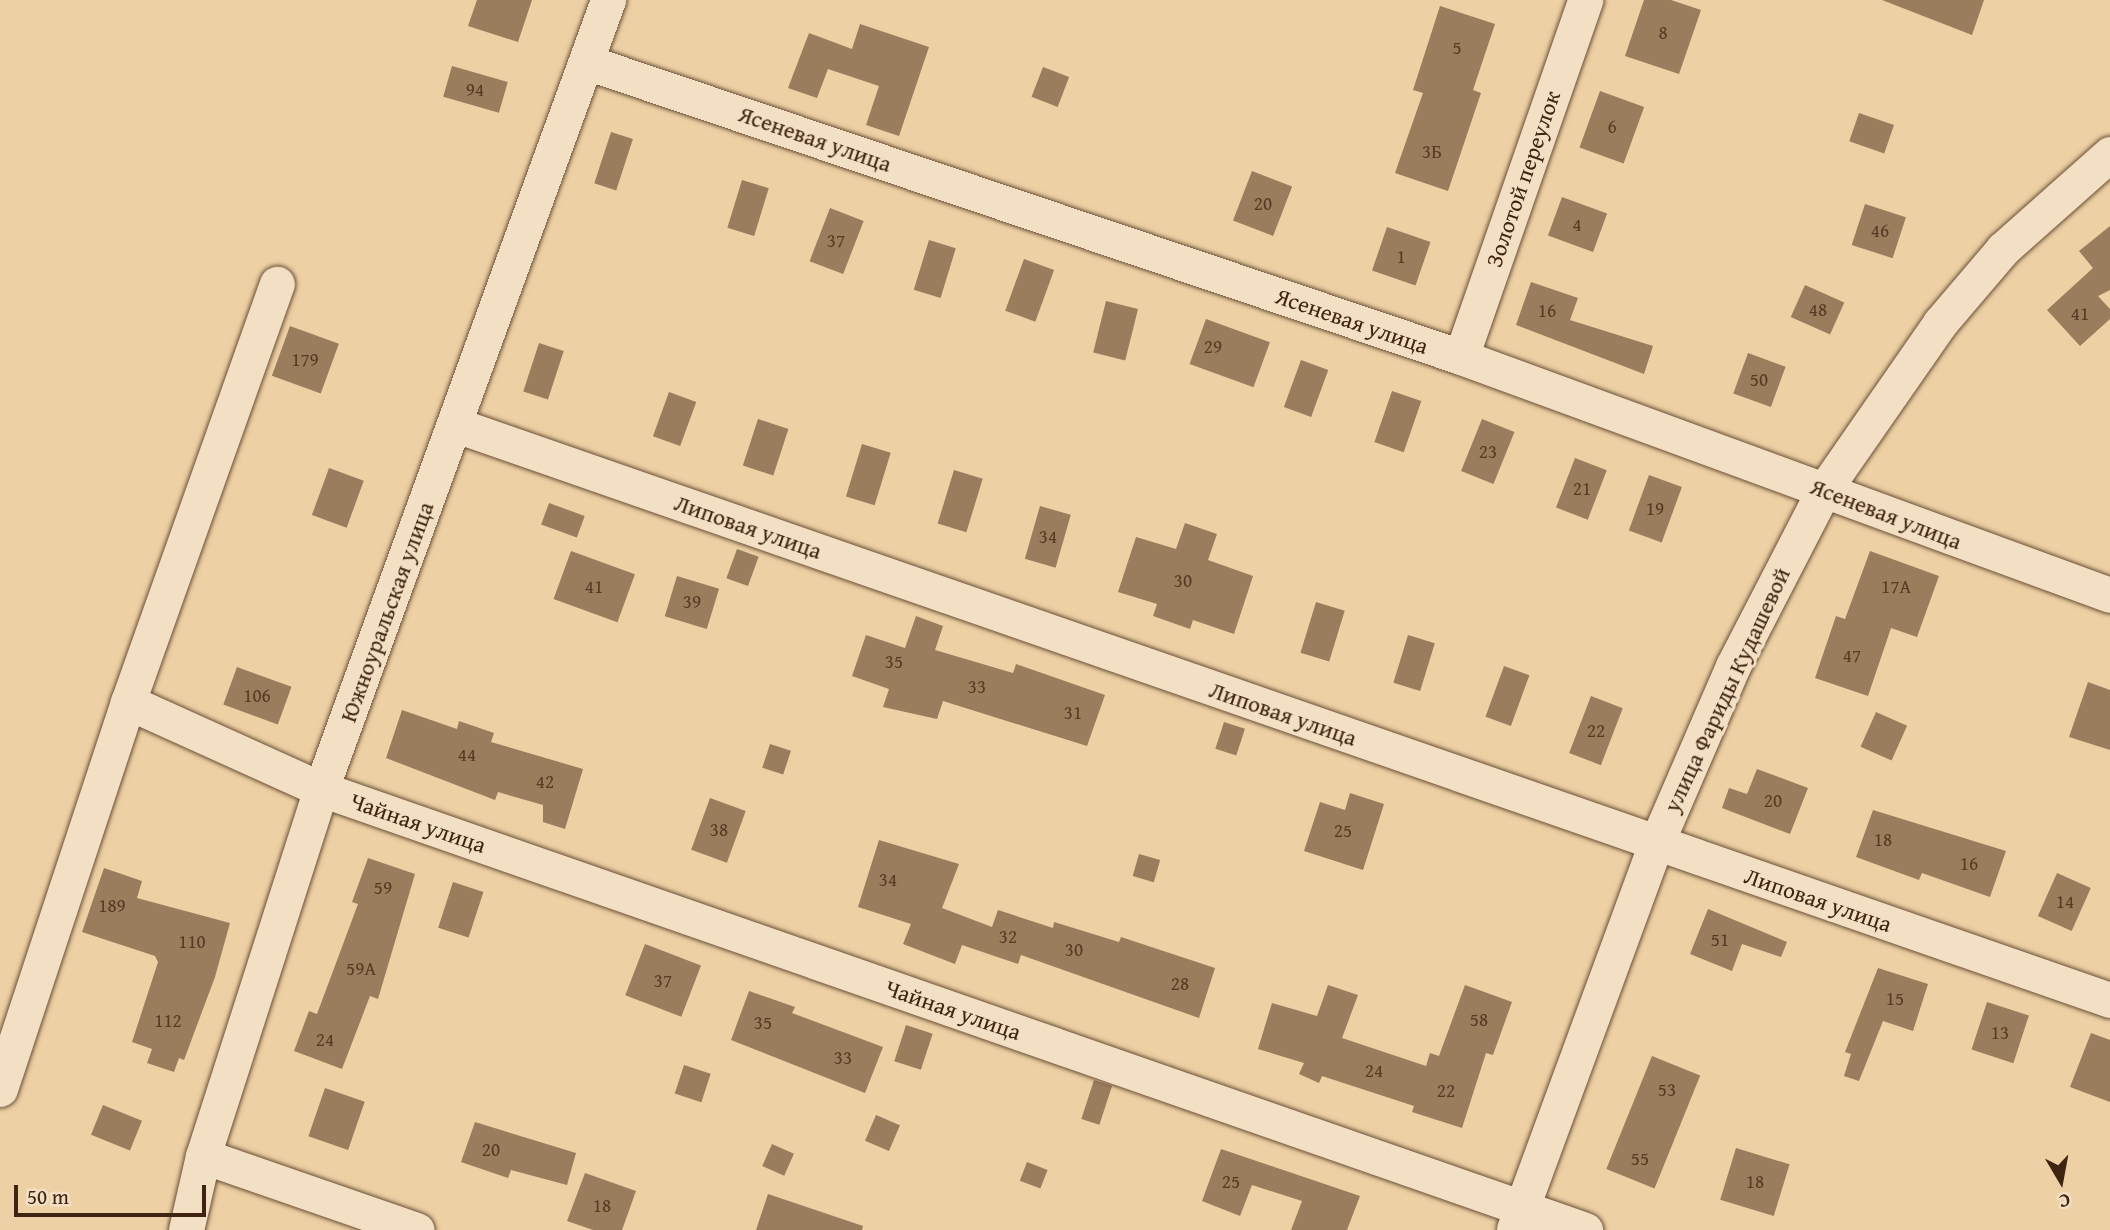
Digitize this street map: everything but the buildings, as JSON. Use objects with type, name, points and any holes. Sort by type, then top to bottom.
[{"type":"street","name":"Южноуральская улица","points":[[186,1230],[203,1157],[321,789],[589,63],[608,0]]},
{"type":"street","name":"Золотой переулок","points":[[1461,357],[1585,0]]},
{"type":"street","name":"Ясеневая улица","points":[[589,63],[1461,357],[2110,595]]},
{"type":"street","name":"улица Фариды Кудашевой","points":[[1517,1220],[1656,844],[1733,666],[1824,490],[1976,281],[2003,249],[2110,154]]},
{"type":"street","points":[[0,1088],[128,702],[278,284]]},
{"type":"street","name":"Липовая улица","points":[[456,425],[2110,1000]]},
{"type":"street","name":"Чайная улица","points":[[128,702],[321,789],[1517,1220],[1585,1230]]},
{"type":"street","points":[[203,1157],[417,1230]]}]
